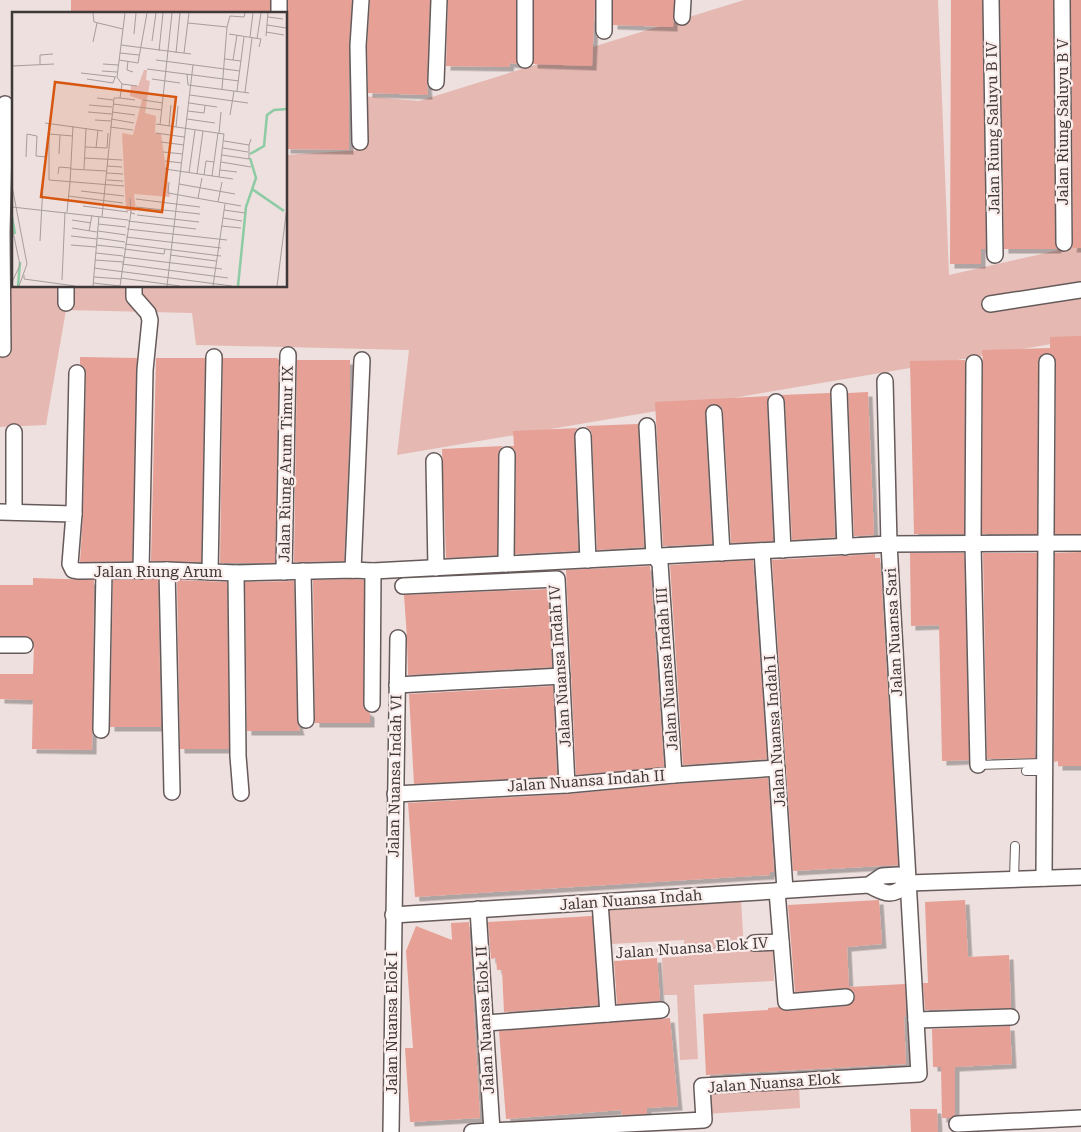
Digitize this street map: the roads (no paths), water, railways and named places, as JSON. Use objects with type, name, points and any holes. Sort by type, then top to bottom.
[{"type":"street","points":[[360,142],[358,46],[361,0]]},
{"type":"street","points":[[436,82],[439,0]]},
{"type":"street","points":[[525,0],[525,60]]},
{"type":"street","points":[[604,0],[604,31]]},
{"type":"street","points":[[682,18],[683,0]]},
{"type":"street","name":"Jalan Riung Saluyu B IV","points":[[991,0],[995,255]]},
{"type":"street","name":"Jalan Riung Saluyu B V","points":[[1062,0],[1064,244]]},
{"type":"street","points":[[3,350],[2,232],[6,104]]},
{"type":"street","points":[[66,288],[66,303]]},
{"type":"street","points":[[134,288],[134,297],[148,312],[150,320],[145,370],[141,571]]},
{"type":"street","points":[[990,304],[1081,290]]},
{"type":"street","name":"Jalan Riung Arum Timur IX","points":[[284,572],[288,355]]},
{"type":"street","points":[[210,572],[214,357]]},
{"type":"street","points":[[353,570],[362,360]]},
{"type":"street","points":[[1044,878],[1047,362]]},
{"type":"street","points":[[974,363],[973,544],[978,765]]},
{"type":"street","points":[[14,432],[7,512],[74,514],[77,373]]},
{"type":"street","name":"Jalan Nuansa Sari","points":[[885,381],[888,544],[903,879],[910,914]]},
{"type":"street","points":[[838,392],[845,546]]},
{"type":"street","points":[[776,402],[783,550]]},
{"type":"street","points":[[714,413],[722,553]]},
{"type":"street","name":"Jalan Nuansa Indah III","points":[[647,426],[674,774]]},
{"type":"street","points":[[582,436],[588,560]]},
{"type":"street","points":[[506,564],[507,455]]},
{"type":"street","points":[[434,461],[436,568]]},
{"type":"street","name":"Jalan Riung Arum","points":[[74,514],[70,564],[73,570],[104,572],[167,570],[236,573],[353,570],[373,572],[588,560],[657,560],[722,553],[888,544],[1081,543]]},
{"type":"street","name":"Jalan Nuansa Indah I","points":[[762,551],[765,572],[777,768],[781,942],[786,1002],[846,997]]},
{"type":"street","points":[[167,570],[172,792]]},
{"type":"street","points":[[303,571],[306,720]]},
{"type":"street","points":[[101,730],[104,572]]},
{"type":"street","points":[[372,704],[373,572]]},
{"type":"street","points":[[236,573],[238,756],[241,793]]},
{"type":"street","name":"Jalan Nuansa Indah IV","points":[[403,586],[557,579],[567,784]]},
{"type":"street","name":"Jalan Nuansa Indah VI","points":[[393,915],[398,638]]},
{"type":"street","points":[[0,644],[24,645]]},
{"type":"street","points":[[397,685],[562,676]]},
{"type":"street","name":"Jalan Nuansa Indah II","points":[[395,794],[567,784],[674,774],[777,768]]},
{"type":"street","name":"Jalan Nuansa Indah","points":[[393,915],[869,885],[882,876],[903,879],[1014,879],[1081,876]]},
{"type":"street","points":[[869,885],[883,893],[899,892],[903,879]]},
{"type":"street","name":"Jalan Nuansa Elok IV","points":[[600,902],[608,1014]]},
{"type":"street","name":"Jalan Nuansa Elok II","points":[[478,909],[492,1131]]},
{"type":"street","name":"Jalan Nuansa Elok","points":[[472,1132],[704,1126],[702,1086],[919,1074],[910,914]]},
{"type":"street","name":"Jalan Nuansa Elok I","points":[[391,1132],[393,915]]},
{"type":"street","name":"Jalan Nuansa Elok IV","points":[[754,943],[781,942]]},
{"type":"street","points":[[486,1023],[660,1010]]},
{"type":"street","points":[[916,1020],[1011,1017]]},
{"type":"street","points":[[957,1124],[1081,1118]]},
{"type":"lane","points":[[978,765],[1045,767]]},
{"type":"lane","points":[[1026,771],[1045,767]]},
{"type":"lane","points":[[1014,879],[1015,846]]}]
